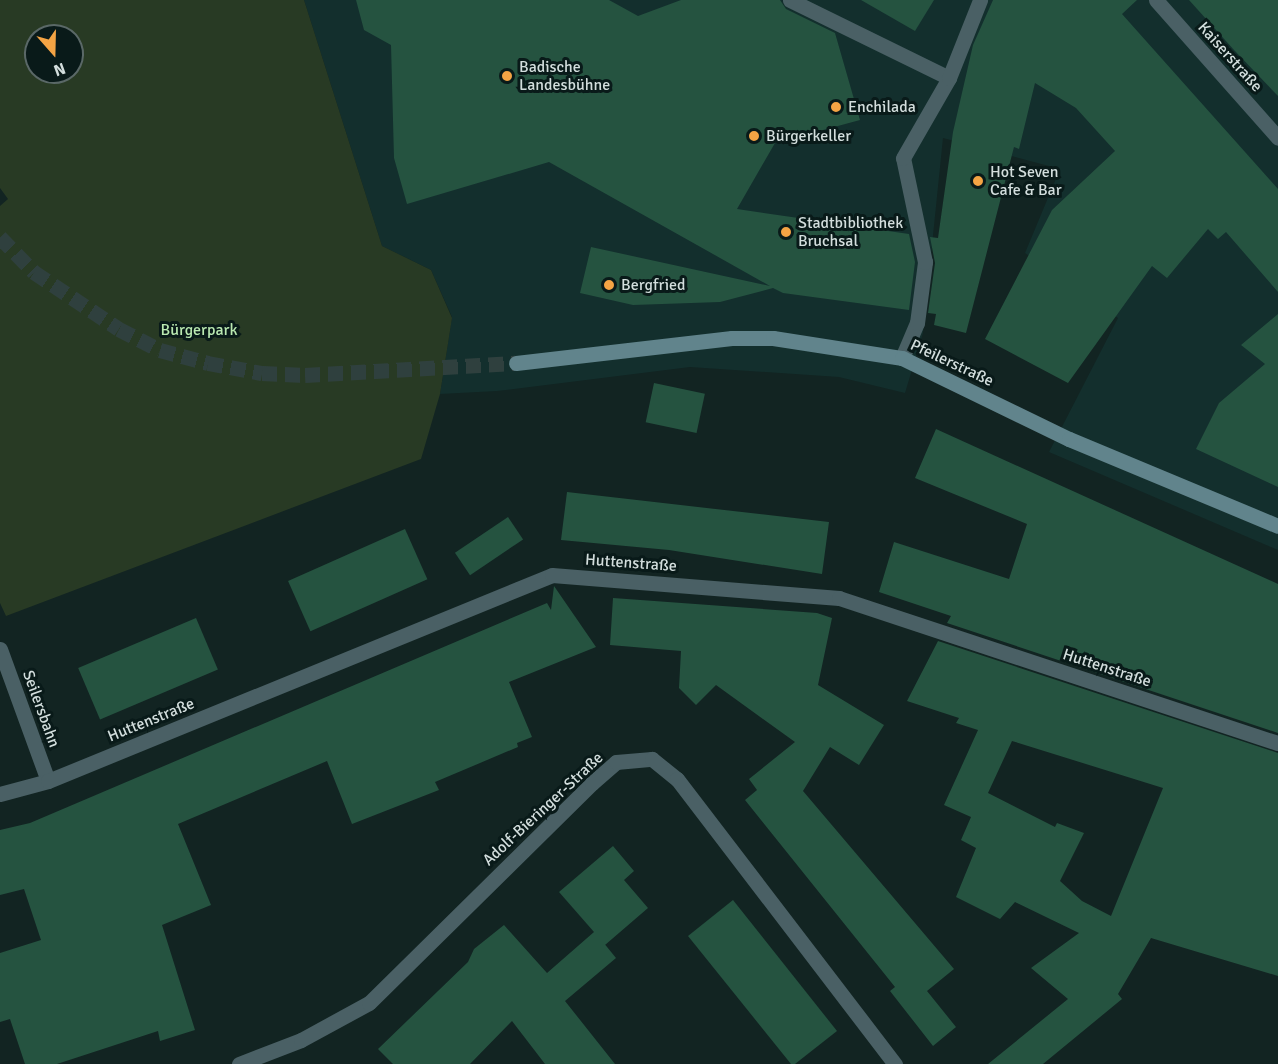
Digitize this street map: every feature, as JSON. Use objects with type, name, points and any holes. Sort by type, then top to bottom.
[{"type":"main road","name":"Pfeilerstraße","points":[[516,363],[732,338],[773,338],[902,358],[1069,439],[1278,526]]},
{"type":"street","points":[[790,0],[949,78]]},
{"type":"street","points":[[902,358],[917,323],[925,262],[903,158],[949,78],[980,0]]},
{"type":"street","name":"Kaiserstraße","points":[[1156,0],[1278,138]]},
{"type":"street","name":"Huttenstraße","points":[[0,794],[48,782],[552,575],[839,598],[1278,743]]},
{"type":"street","name":"Seilersbahn","points":[[0,649],[48,782]]},
{"type":"street","name":"Adolf-Bieringer-Straße","points":[[239,1064],[301,1040],[369,1003],[591,783],[616,762],[652,759],[678,779],[895,1064]]},
{"type":"shaded area","points":[[304,0],[1278,0],[1278,550],[1049,452],[1118,318],[1025,253],[1060,169],[943,138],[923,333],[905,393],[839,377],[690,367],[497,391],[440,394],[452,317],[431,270],[382,246]]},
{"type":"green space","name":"Bürgerpark","points":[[0,0],[304,0],[382,246],[431,270],[452,318],[440,394],[421,459],[6,616],[0,603],[0,206],[8,199],[0,188]]},
{"type":"building","points":[[356,0],[609,0],[638,16],[681,0],[780,0],[786,9],[835,33],[860,120],[775,143],[737,209],[909,234],[915,262],[909,310],[783,293],[773,288],[720,302],[633,305],[580,293],[591,247],[770,286],[549,162],[407,204],[394,158],[391,45],[364,30]]},
{"type":"building","points":[[861,0],[934,0],[915,31]]},
{"type":"building","points":[[993,0],[1137,0],[1122,14],[1278,189],[1278,292],[1226,232],[1218,239],[1208,229],[1167,278],[1152,266],[1068,383],[985,339],[1052,210],[1115,151],[1076,108],[1035,83],[1019,149],[1014,147],[966,333],[934,325],[936,314],[928,313],[935,263],[930,237],[938,238],[953,132],[973,45]]},
{"type":"building","points":[[1189,0],[1278,0],[1278,96],[1234,50]]},
{"type":"building","points":[[1278,314],[1278,487],[1196,449],[1219,403],[1265,364],[1241,345]]},
{"type":"building","points":[[654,383],[705,394],[697,433],[646,422]]},
{"type":"building","points":[[936,429],[1278,584],[1278,733],[947,623],[951,616],[879,592],[894,542],[1009,579],[1027,524],[915,478]]},
{"type":"building","points":[[567,492],[829,522],[822,574],[669,550],[561,540]]},
{"type":"building","points":[[508,517],[523,539],[470,575],[455,553]]},
{"type":"building","points":[[405,529],[427,579],[310,631],[288,581]]},
{"type":"building","points":[[554,586],[596,647],[509,682],[532,737],[517,743],[518,747],[435,782],[439,790],[352,824],[327,761],[178,824],[211,905],[162,925],[195,1030],[160,1041],[158,1031],[57,1064],[25,1064],[10,1019],[0,1022],[0,953],[41,940],[24,889],[0,895],[0,830],[30,823],[547,603],[551,610]]},
{"type":"building","points":[[613,598],[817,613],[832,618],[818,685],[884,725],[859,765],[830,747],[803,791],[954,969],[927,991],[956,1027],[933,1046],[890,991],[895,987],[745,800],[757,790],[749,779],[795,742],[716,685],[696,705],[679,688],[681,651],[610,645]]},
{"type":"building","points":[[196,618],[218,670],[100,720],[78,668]]},
{"type":"building","points":[[938,641],[1278,753],[1278,976],[1151,938],[1118,994],[1122,999],[1043,1064],[988,1064],[1068,999],[1031,968],[1079,933],[1015,902],[1000,919],[956,897],[976,848],[961,840],[971,817],[944,805],[978,730],[956,723],[959,718],[907,701]],"holes":[[[1012,741],[1163,788],[1111,916],[1082,901],[1060,881],[1084,833],[1057,823],[1055,827],[988,793]]]},
{"type":"building","points":[[613,846],[634,871],[624,880],[648,908],[605,945],[616,958],[565,1001],[615,1064],[545,1064],[512,1021],[470,1064],[393,1064],[378,1049],[468,962],[474,949],[504,925],[547,973],[594,932],[559,892]]},
{"type":"building","points":[[733,900],[837,1031],[795,1064],[791,1064],[688,936]]},
{"type":"tunnel","points":[[0,237],[34,272],[119,329],[160,350],[208,363],[262,373],[305,375],[516,363]]},
{"type":"place","name":"Badische Landesbühne","points":[[507,76]]},
{"type":"place","name":"Enchilada","points":[[836,107]]},
{"type":"place","name":"Bürgerkeller","points":[[754,136]]},
{"type":"place","name":"Hot Seven Cafe & Bar","points":[[978,181]]},
{"type":"place","name":"Stadtbibliothek Bruchsal","points":[[786,232]]},
{"type":"place","name":"Bergfried","points":[[609,285]]}]
